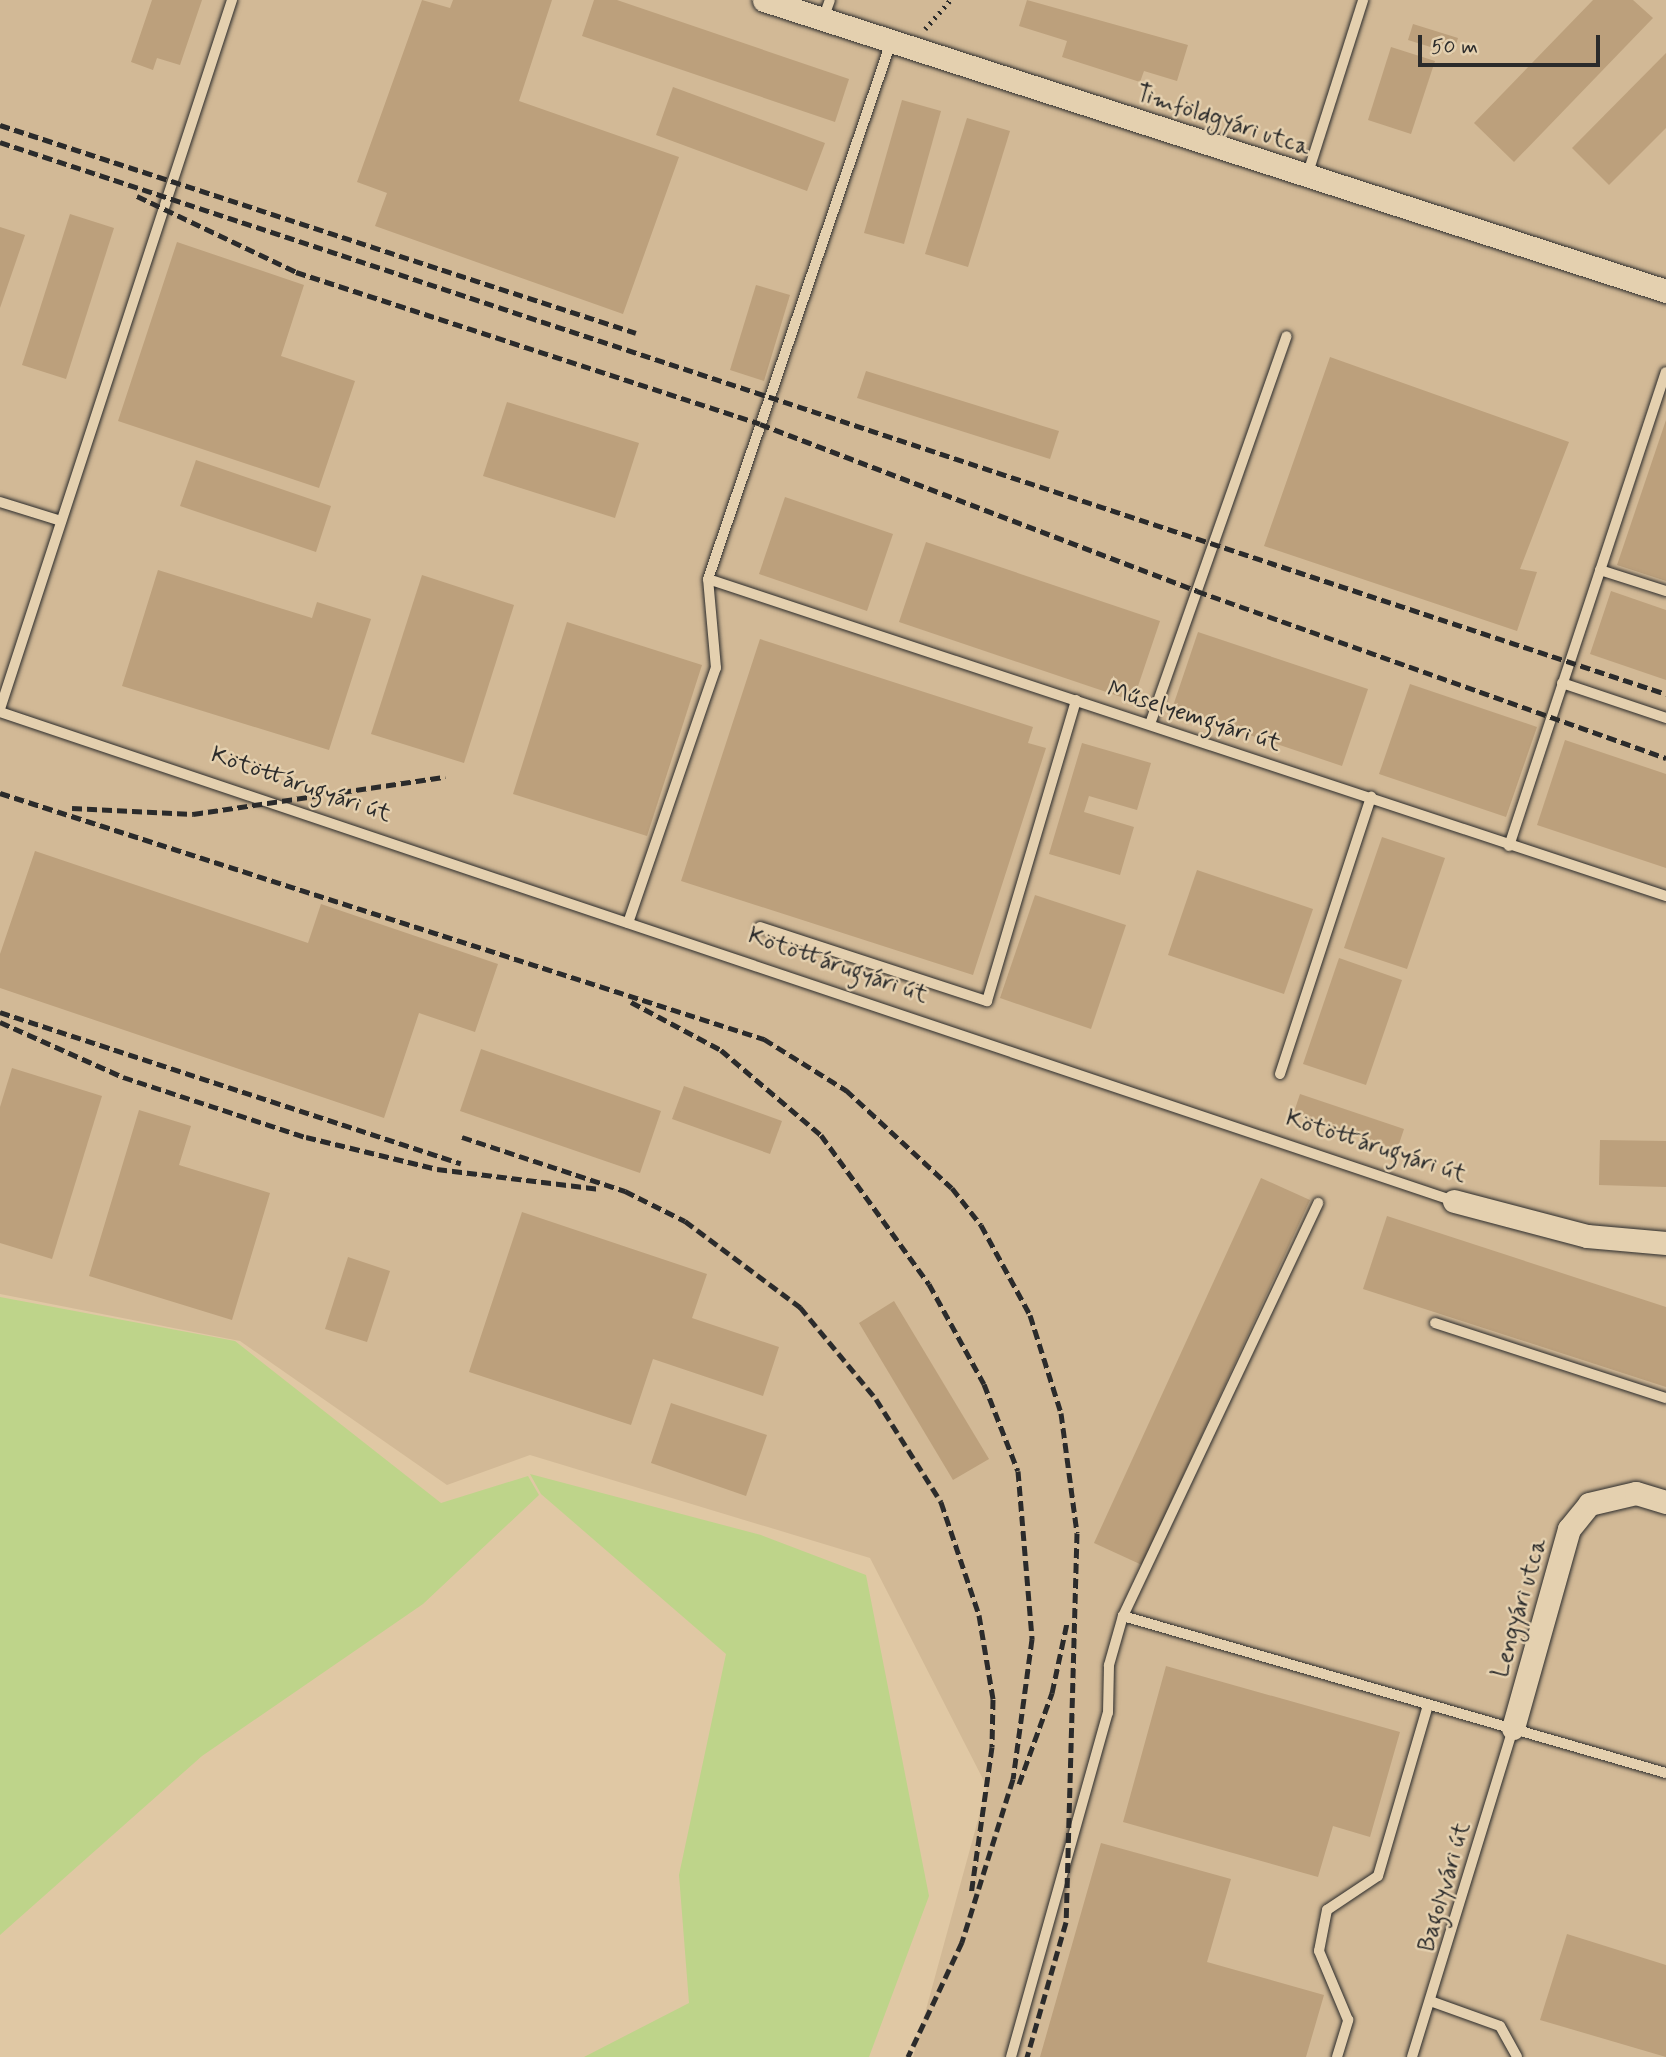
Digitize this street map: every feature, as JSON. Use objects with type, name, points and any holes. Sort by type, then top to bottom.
[{"type":"street","name":"Timföldgyári utca","points":[[764,0],[826,10],[899,45],[1666,291]]},
{"type":"street","name":"Kötöttárugyári út","points":[[1454,1201],[1587,1236],[1666,1243]]},
{"type":"street","name":"Lengyári utca","points":[[1514,1728],[1570,1529],[1589,1504],[1636,1493],[1666,1502]]},
{"type":"lane","points":[[0,710],[232,0]]},
{"type":"lane","points":[[1307,176],[1363,0]]},
{"type":"lane","points":[[628,923],[716,668],[708,579],[899,45]]},
{"type":"lane","points":[[1150,724],[1287,336]]},
{"type":"lane","points":[[1510,846],[1666,372]]},
{"type":"lane","points":[[0,502],[61,521]]},
{"type":"lane","points":[[1600,570],[1666,591]]},
{"type":"lane","name":"Műselyemgyári út","points":[[708,579],[1666,896]]},
{"type":"lane","points":[[1562,683],[1666,719]]},
{"type":"lane","points":[[760,927],[987,1001],[1076,700]]},
{"type":"lane","name":"Kötöttárugyári út","points":[[0,710],[1454,1201]]},
{"type":"lane","points":[[1280,1074],[1371,797]]},
{"type":"lane","points":[[1011,2057],[1102,1740],[1109,1665],[1123,1616],[1318,1203]]},
{"type":"lane","points":[[1435,1323],[1666,1398]]},
{"type":"lane","points":[[1123,1616],[1427,1708],[1514,1728],[1666,1773]]},
{"type":"lane","points":[[1337,2057],[1348,2020],[1319,1951],[1326,1910],[1378,1876],[1427,1708]]},
{"type":"lane","name":"Bagolyvári út","points":[[1412,2057],[1433,2002],[1514,1728]]},
{"type":"lane","points":[[1433,2002],[1500,2026],[1517,2057]]},
{"type":"path","points":[[899,45],[950,0]]},
{"type":"shaded area","points":[[0,0],[1666,0],[1666,2057],[913,2057],[987,1787],[870,1558],[530,1455],[447,1485],[240,1341],[0,1294]]},
{"type":"green space","points":[[0,1297],[235,1341],[441,1503],[528,1476],[539,1495],[423,1604],[202,1756],[0,1935]]},
{"type":"green space","points":[[530,1474],[761,1535],[866,1575],[929,1896],[869,2057],[584,2057],[689,2003],[679,1875],[726,1654],[541,1494]]},
{"type":"building","points":[[152,0],[202,0],[180,65],[157,58],[153,70],[131,62]]},
{"type":"building","points":[[422,0],[450,8],[453,0],[552,0],[519,101],[679,157],[623,314],[375,226],[387,193],[357,182]]},
{"type":"building","points":[[594,0],[617,0],[849,79],[835,122],[582,36]]},
{"type":"building","points":[[1027,0],[1188,45],[1177,81],[1144,71],[1140,82],[1062,57],[1067,41],[1019,26]]},
{"type":"building","points":[[1593,0],[1633,0],[1653,18],[1514,162],[1474,123]]},
{"type":"building","points":[[1413,24],[1458,38],[1453,54],[1408,40]]},
{"type":"building","points":[[1391,47],[1435,61],[1411,134],[1368,120]]},
{"type":"building","points":[[1666,53],[1666,128],[1609,185],[1572,148]]},
{"type":"building","points":[[673,87],[825,143],[807,191],[656,135]]},
{"type":"building","points":[[902,100],[941,111],[904,244],[864,233]]},
{"type":"building","points":[[967,118],[1010,131],[968,267],[925,254]]},
{"type":"building","points":[[70,214],[114,228],[66,379],[22,365]]},
{"type":"building","points":[[0,227],[25,235],[0,308]]},
{"type":"building","points":[[177,242],[304,285],[281,356],[355,381],[319,488],[118,421]]},
{"type":"building","points":[[756,285],[790,295],[764,381],[730,370]]},
{"type":"building","points":[[1330,357],[1569,442],[1520,569],[1537,572],[1517,631],[1264,546]]},
{"type":"building","points":[[866,371],[1059,431],[1050,459],[857,398]]},
{"type":"building","points":[[507,402],[639,443],[615,518],[483,476]]},
{"type":"building","points":[[1666,420],[1666,581],[1617,565]]},
{"type":"building","points":[[196,460],[331,506],[316,552],[180,506]]},
{"type":"building","points":[[785,497],[893,534],[867,611],[759,574]]},
{"type":"building","points":[[926,542],[1160,621],[1133,701],[899,622]]},
{"type":"building","points":[[158,570],[312,618],[317,602],[371,619],[329,750],[122,686]]},
{"type":"building","points":[[422,575],[514,605],[464,763],[371,734]]},
{"type":"building","points":[[1611,591],[1666,610],[1666,680],[1590,654]]},
{"type":"building","points":[[567,622],[702,665],[647,836],[513,794]]},
{"type":"building","points":[[1198,632],[1368,689],[1342,766],[1172,709]]},
{"type":"building","points":[[760,639],[1033,727],[1028,743],[1046,748],[973,975],[681,881]]},
{"type":"building","points":[[1410,684],[1537,727],[1506,817],[1379,774]]},
{"type":"building","points":[[1565,740],[1666,774],[1666,868],[1537,825]]},
{"type":"building","points":[[1082,743],[1151,763],[1137,810],[1089,796],[1084,812],[1134,827],[1120,875],[1049,854]]},
{"type":"building","points":[[1382,837],[1445,858],[1407,969],[1344,948]]},
{"type":"building","points":[[35,851],[308,943],[321,904],[498,964],[475,1032],[419,1013],[384,1118],[0,988],[0,954]]},
{"type":"building","points":[[1197,870],[1313,909],[1284,994],[1168,955]]},
{"type":"building","points":[[1035,895],[1126,925],[1091,1029],[1000,998]]},
{"type":"building","points":[[1339,958],[1402,980],[1366,1085],[1303,1064]]},
{"type":"building","points":[[481,1049],[661,1111],[640,1173],[460,1111]]},
{"type":"building","points":[[12,1068],[102,1096],[52,1259],[0,1243],[0,1107]]},
{"type":"building","points":[[684,1086],[782,1121],[770,1154],[672,1119]]},
{"type":"building","points":[[1300,1094],[1404,1129],[1397,1150],[1293,1115]]},
{"type":"building","points":[[139,1110],[191,1126],[179,1165],[270,1193],[232,1320],[89,1276]]},
{"type":"building","points":[[1600,1140],[1666,1141],[1666,1187],[1599,1185]]},
{"type":"building","points":[[1261,1178],[1310,1200],[1142,1565],[1094,1543]]},
{"type":"building","points":[[522,1212],[707,1274],[692,1318],[779,1347],[763,1396],[653,1359],[631,1425],[469,1372]]},
{"type":"building","points":[[1387,1216],[1666,1307],[1666,1387],[1363,1289]]},
{"type":"building","points":[[348,1257],[390,1271],[367,1342],[325,1329]]},
{"type":"building","points":[[894,1301],[989,1459],[953,1480],[859,1323]]},
{"type":"building","points":[[671,1403],[767,1435],[746,1496],[651,1463]]},
{"type":"building","points":[[1166,1666],[1400,1732],[1370,1837],[1333,1826],[1318,1877],[1123,1822]]},
{"type":"building","points":[[1101,1843],[1231,1879],[1207,1962],[1324,1995],[1306,2057],[1040,2057]]},
{"type":"building","points":[[1567,1934],[1666,1965],[1666,2057],[1540,2020]]},
{"type":"railway","points":[[0,125],[636,333]]},
{"type":"railway","points":[[0,142],[1666,694]]},
{"type":"railway","points":[[137,196],[296,272],[760,424],[1197,591],[1666,758]]},
{"type":"railway","points":[[72,808],[193,814],[445,777]]},
{"type":"railway","points":[[0,793],[764,1039],[846,1090],[952,1188],[981,1225],[1030,1315],[1061,1413],[1077,1533],[1066,1922],[1027,2057]]},
{"type":"railway","points":[[631,1002],[721,1050],[821,1135],[929,1284],[984,1384],[1018,1471],[1032,1639],[1013,1779],[962,1942],[908,2057]]},
{"type":"railway","points":[[0,1012],[461,1164]]},
{"type":"railway","points":[[0,1022],[123,1077],[306,1137],[437,1169],[600,1189]]},
{"type":"railway","points":[[462,1137],[625,1191],[685,1221],[800,1307],[876,1399],[941,1502],[979,1615],[993,1699],[992,1747],[971,1894]]},
{"type":"railway","points":[[1019,1784],[1052,1693],[1067,1623]]}]
